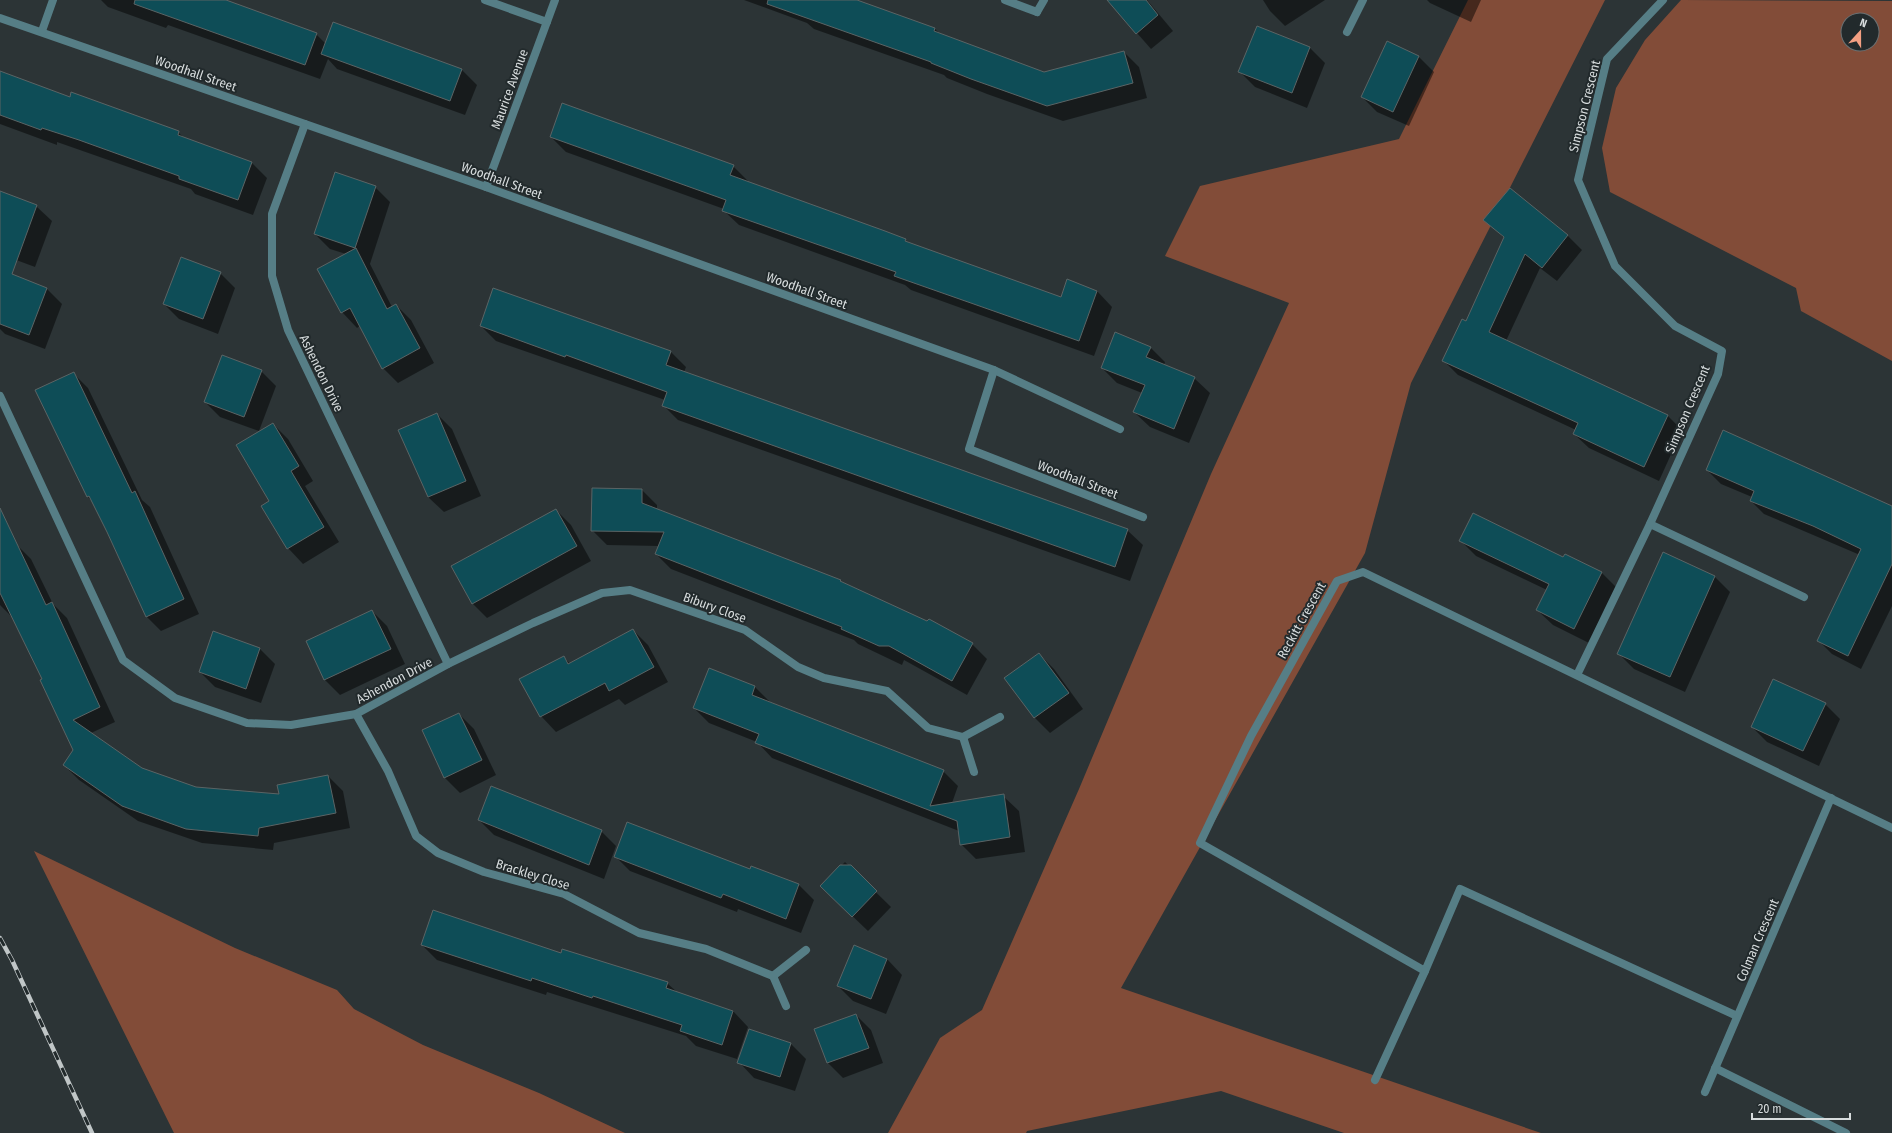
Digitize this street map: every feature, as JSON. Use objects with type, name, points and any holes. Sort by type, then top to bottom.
[{"type":"street","points":[[42,31],[53,0]]},
{"type":"street","points":[[485,0],[547,22]]},
{"type":"street","name":"Maurice Avenue","points":[[486,187],[555,0]]},
{"type":"street","points":[[1005,0],[1037,12],[1044,0]]},
{"type":"street","points":[[1347,32],[1363,0]]},
{"type":"street","name":"Simpson Crescent","points":[[1577,675],[1650,524],[1718,374],[1722,351],[1675,326],[1615,266],[1578,180],[1607,59],[1663,0]]},
{"type":"street","name":"Woodhall Street","points":[[0,18],[42,31],[486,187],[994,370],[1120,429]]},
{"type":"street","name":"Ashendon Drive","points":[[0,396],[122,660],[175,698],[247,723],[290,725],[356,714],[448,664],[288,330],[272,276],[272,214],[305,124]]},
{"type":"street","name":"Woodhall Street","points":[[994,370],[969,449],[1143,517]]},
{"type":"street","points":[[1650,524],[1804,597]]},
{"type":"street","name":"Reckitt Crescent","points":[[1425,971],[1200,843],[1251,736],[1337,581],[1363,572],[1577,675]]},
{"type":"street","name":"Bibury Close","points":[[448,664],[533,622],[602,593],[630,590],[745,630],[798,667],[824,678],[887,691],[928,728],[963,737]]},
{"type":"street","points":[[1577,675],[1892,828]]},
{"type":"street","name":"Brackley Close","points":[[356,714],[388,771],[416,836],[438,853],[484,872],[564,894],[639,932],[706,949],[773,976]]},
{"type":"street","points":[[974,772],[963,737],[1000,717]]},
{"type":"street","name":"Colman Crescent","points":[[1705,1092],[1831,798]]},
{"type":"street","points":[[1375,1080],[1460,890],[1737,1016]]},
{"type":"street","points":[[786,1006],[773,976],[806,950]]},
{"type":"street","points":[[1715,1068],[1846,1133]]},
{"type":"shaded area","points":[[1468,0],[1605,0],[1411,383],[1365,553],[1121,988],[1541,1133],[1344,1133],[1221,1091],[1027,1131],[1026,1133],[888,1133],[940,1038],[982,1010],[1079,789],[1211,474],[1289,303],[1165,256],[1200,186],[1399,139]]},
{"type":"shaded area","points":[[1681,0],[1892,1],[1892,361],[1801,311],[1796,288],[1610,192],[1602,148],[1616,88],[1645,40]]},
{"type":"shaded area","points":[[34,851],[235,948],[337,990],[354,1009],[423,1045],[539,1093],[625,1133],[174,1133]]},
{"type":"building","points":[[135,0],[226,0],[317,33],[305,65],[134,4]]},
{"type":"building","points":[[768,0],[857,0],[935,28],[934,31],[1044,72],[1124,51],[1133,83],[1047,106],[971,79],[931,62],[767,4]]},
{"type":"building","points":[[1107,0],[1146,0],[1158,15],[1136,34]]},
{"type":"building","points":[[333,22],[462,69],[450,101],[321,54]]},
{"type":"building","points":[[1257,26],[1310,47],[1292,93],[1238,72]]},
{"type":"building","points":[[1387,41],[1419,56],[1393,112],[1361,97]]},
{"type":"building","points":[[0,71],[70,97],[71,92],[179,131],[178,135],[252,162],[238,200],[179,179],[179,176],[79,140],[42,128],[41,130],[0,115]]},
{"type":"building","points":[[562,103],[734,165],[730,175],[885,231],[906,239],[905,241],[1061,297],[1067,279],[1097,291],[1079,341],[894,276],[896,272],[722,211],[726,200],[550,137]]},
{"type":"building","points":[[335,172],[376,186],[355,248],[314,234]]},
{"type":"building","points":[[1510,188],[1568,235],[1542,268],[1525,254],[1489,332],[1668,415],[1644,467],[1573,434],[1578,423],[1442,361],[1462,319],[1466,321],[1504,237],[1483,220]]},
{"type":"building","points":[[0,191],[37,205],[12,274],[47,288],[29,335],[0,324]]},
{"type":"building","points":[[356,248],[387,309],[396,304],[420,348],[382,369],[350,308],[341,313],[317,269]]},
{"type":"building","points":[[181,257],[221,272],[203,319],[163,304]]},
{"type":"building","points":[[493,288],[671,351],[666,365],[1128,529],[1115,567],[662,406],[667,392],[566,355],[565,357],[480,326]]},
{"type":"building","points":[[1115,332],[1151,347],[1146,357],[1195,377],[1174,429],[1133,412],[1145,385],[1101,368]]},
{"type":"building","points":[[222,355],[262,370],[244,417],[204,402]]},
{"type":"building","points":[[74,372],[132,493],[135,491],[184,599],[146,617],[107,532],[89,496],[87,497],[35,390]]},
{"type":"building","points":[[437,413],[466,481],[428,497],[398,430]]},
{"type":"building","points":[[273,423],[299,466],[291,471],[324,527],[287,549],[261,506],[269,501],[236,445]]},
{"type":"building","points":[[1723,430],[1892,506],[1892,564],[1848,656],[1817,641],[1861,549],[1813,526],[1750,501],[1754,491],[1706,470]]},
{"type":"building","points":[[592,488],[642,489],[642,503],[841,580],[840,581],[927,621],[929,619],[973,643],[952,681],[889,646],[879,646],[841,629],[842,627],[655,554],[664,532],[591,531]]},
{"type":"building","points":[[0,508],[46,605],[52,602],[100,707],[73,720],[142,768],[196,787],[279,794],[277,785],[328,775],[336,813],[259,828],[258,836],[186,829],[122,806],[63,765],[73,750],[40,680],[42,679],[0,593]]},
{"type":"building","points":[[556,509],[577,546],[472,604],[451,566]]},
{"type":"building","points":[[1473,513],[1563,557],[1565,554],[1602,572],[1574,629],[1536,610],[1549,584],[1459,541]]},
{"type":"building","points":[[1663,552],[1715,576],[1670,677],[1617,654]]},
{"type":"building","points":[[372,610],[391,649],[324,680],[306,641]]},
{"type":"building","points":[[633,629],[654,667],[609,691],[605,683],[540,717],[519,679],[564,656],[568,664]]},
{"type":"building","points":[[213,631],[260,648],[246,689],[199,672]]},
{"type":"building","points":[[1039,653],[1069,693],[1034,718],[1004,678]]},
{"type":"building","points":[[709,668],[755,686],[752,695],[944,770],[930,806],[1004,794],[1010,837],[960,845],[957,821],[755,743],[759,734],[693,708]]},
{"type":"building","points":[[1773,679],[1826,703],[1803,751],[1751,727]]},
{"type":"building","points":[[459,713],[482,760],[444,778],[422,730]]},
{"type":"building","points":[[491,786],[602,830],[589,865],[478,820]]},
{"type":"building","points":[[627,822],[750,869],[751,866],[799,884],[786,919],[723,894],[721,898],[614,857]]},
{"type":"building","points":[[840,865],[851,865],[877,891],[852,917],[820,886]]},
{"type":"building","points":[[433,910],[561,953],[562,949],[668,982],[666,988],[733,1011],[722,1045],[680,1031],[682,1025],[532,978],[531,981],[421,945]]},
{"type":"building","points":[[854,945],[887,959],[871,999],[837,986]]},
{"type":"building","points":[[856,1014],[869,1048],[827,1063],[814,1029]]},
{"type":"building","points":[[749,1029],[791,1043],[780,1077],[737,1063]]},
{"type":"railway","points":[[0,938],[12,960],[92,1133]]}]
